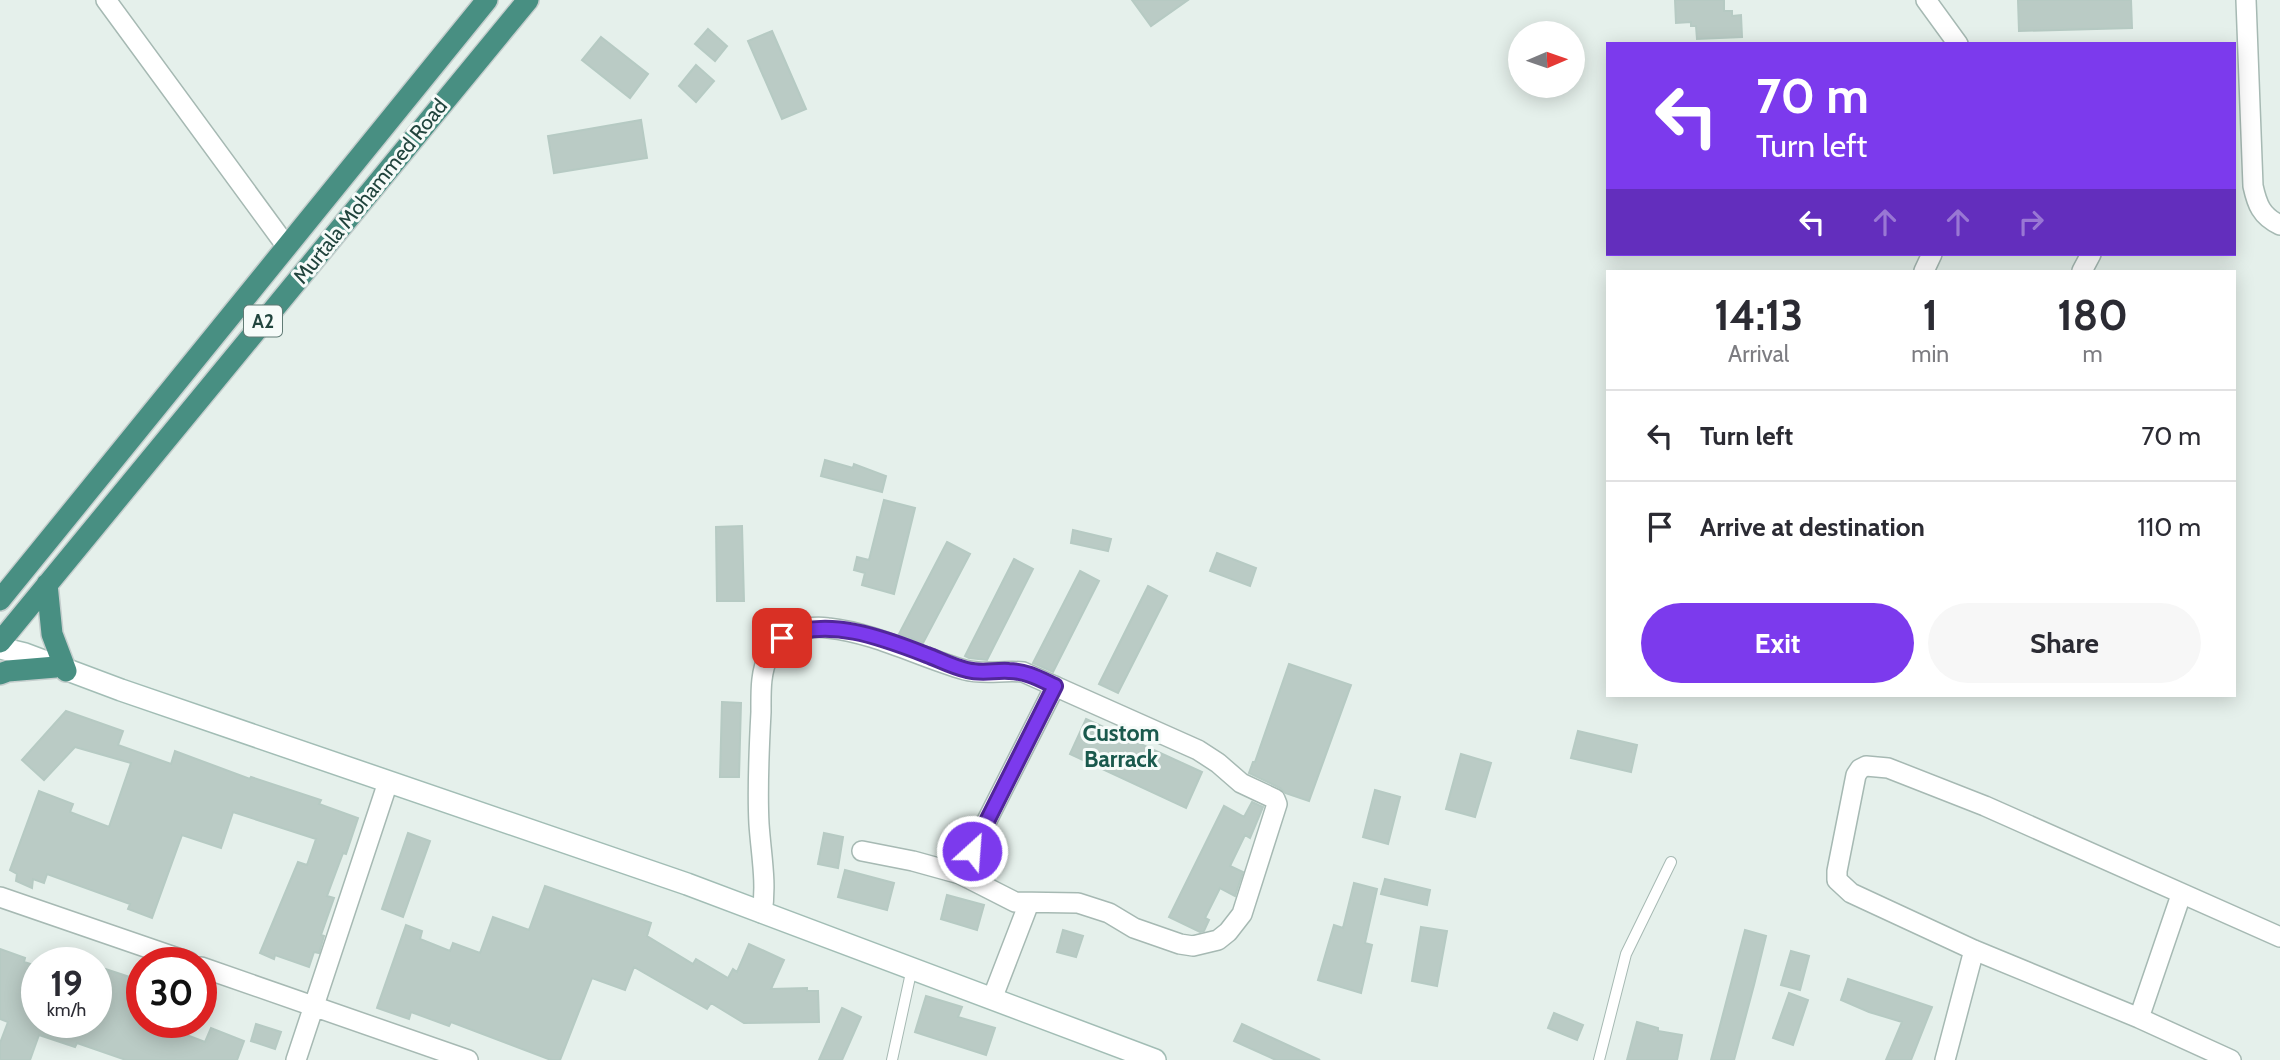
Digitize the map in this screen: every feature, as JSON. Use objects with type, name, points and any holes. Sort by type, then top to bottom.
[{"type":"highway","name":"Murtala Mohammed Road","points":[[0,600],[487,0]]},
{"type":"highway","name":"Murtala Mohammed Road","points":[[2,635],[47,584],[528,0]]},
{"type":"highway","points":[[0,574],[25,570]]},
{"type":"highway","points":[[0,674],[8,671],[61,669],[52,634],[47,584]]},
{"type":"main road","points":[[2,635],[24,654],[61,669],[545,834],[1155,1060]]},
{"type":"street","points":[[106,0],[288,247]]},
{"type":"street","points":[[1926,0],[1957,42]]},
{"type":"street","points":[[2246,0],[2242,120],[2258,206],[2264,215],[2280,225]]},
{"type":"street","points":[[762,913],[766,891],[759,823],[762,676],[769,655],[782,638],[799,630],[826,627],[867,635],[966,670],[984,673],[1006,670],[1023,672],[1198,750],[1241,783],[1275,800],[1276,810],[1265,836],[1242,914],[1228,932],[1207,944],[1194,946],[1180,944],[1134,928],[1109,913],[1078,903],[1015,902],[960,874],[862,851]]},
{"type":"street","points":[[960,874],[1055,686]]},
{"type":"street","points":[[2220,1058],[2139,1018],[1974,950],[1851,893],[1837,880],[1839,854],[1856,775],[1860,769],[1875,766],[1900,773],[1984,806],[2280,937]]},
{"type":"street","points":[[296,1060],[388,782]]},
{"type":"street","points":[[2139,1018],[2181,895]]},
{"type":"street","points":[[0,897],[145,947]]},
{"type":"street","points":[[992,999],[1029,903]]},
{"type":"street","points":[[1945,1060],[1974,950]]},
{"type":"street","points":[[217,973],[468,1060]]},
{"type":"lane","points":[[1599,1060],[1626,954],[1671,862]]},
{"type":"lane","points":[[892,1060],[912,968]]},
{"type":"building","points":[[1132,0],[1188,0],[1151,26]]},
{"type":"building","points":[[1675,0],[1724,0],[1724,11],[1732,11],[1732,16],[1741,15],[1742,37],[1697,39],[1696,26],[1691,26],[1691,22],[1676,23]]},
{"type":"building","points":[[2018,0],[2131,0],[2132,28],[2019,31]]},
{"type":"building","points":[[708,29],[727,46],[715,61],[695,44]]},
{"type":"building","points":[[772,31],[806,109],[782,119],[748,41]]},
{"type":"building","points":[[601,37],[648,74],[630,98],[582,60]]},
{"type":"building","points":[[696,65],[714,81],[696,102],[679,86]]},
{"type":"building","points":[[641,120],[647,158],[554,173],[548,136]]},
{"type":"building","points":[[825,460],[853,468],[854,464],[886,476],[882,492],[821,476]]},
{"type":"building","points":[[884,500],[915,508],[894,594],[862,585],[865,573],[854,570],[857,557],[869,560]]},
{"type":"building","points":[[742,526],[744,601],[717,601],[716,527]]},
{"type":"building","points":[[1073,530],[1111,539],[1108,551],[1071,543]]},
{"type":"building","points":[[947,542],[970,554],[923,643],[899,634]]},
{"type":"building","points":[[1217,553],[1256,568],[1250,586],[1210,571]]},
{"type":"building","points":[[1014,559],[1033,569],[987,660],[969,658],[965,656]]},
{"type":"building","points":[[1080,571],[1099,581],[1053,672],[1033,663]]},
{"type":"building","points":[[1148,586],[1167,596],[1118,693],[1099,684]]},
{"type":"building","points":[[1289,664],[1351,685],[1309,801],[1285,793],[1249,773]]},
{"type":"building","points":[[722,702],[741,703],[739,777],[720,777]]},
{"type":"building","points":[[66,711],[123,731],[118,745],[171,764],[175,751],[250,779],[251,777],[321,800],[319,804],[358,818],[346,854],[343,853],[327,896],[334,898],[321,935],[324,936],[319,953],[314,952],[309,967],[275,955],[274,959],[260,953],[298,862],[307,865],[316,839],[233,812],[221,848],[182,835],[152,918],[128,909],[130,904],[47,874],[44,883],[33,879],[32,888],[16,881],[17,874],[10,870],[39,791],[73,804],[70,812],[109,827],[131,763],[75,747],[44,780],[22,760]]},
{"type":"building","points":[[1086,719],[1202,772],[1186,808],[1070,754]]},
{"type":"building","points":[[1578,731],[1637,745],[1631,772],[1571,758]]},
{"type":"building","points":[[1461,754],[1491,763],[1475,817],[1446,809]]},
{"type":"building","points":[[1375,790],[1400,797],[1388,844],[1363,837]]},
{"type":"building","points":[[1252,802],[1263,807],[1250,838],[1245,835],[1230,866],[1243,872],[1235,896],[1220,888],[1205,918],[1209,920],[1204,931],[1200,932],[1169,917],[1224,806],[1244,817]]},
{"type":"building","points":[[408,833],[430,841],[403,917],[382,909]]},
{"type":"building","points":[[824,833],[843,837],[838,868],[818,864]]},
{"type":"building","points":[[845,870],[894,883],[887,910],[838,897]]},
{"type":"building","points":[[1385,879],[1430,890],[1427,905],[1381,894]]},
{"type":"building","points":[[1354,883],[1377,889],[1365,943],[1372,945],[1361,993],[1318,980],[1334,925],[1343,928]]},
{"type":"building","points":[[545,886],[651,923],[647,936],[693,964],[696,959],[728,978],[733,969],[737,972],[749,944],[784,960],[771,989],[807,988],[807,991],[818,991],[819,1022],[744,1023],[711,1003],[707,1009],[634,967],[625,990],[592,978],[560,1060],[551,1060],[451,1022],[449,1026],[411,1012],[409,1019],[377,1008],[406,925],[422,931],[420,939],[450,951],[453,943],[480,953],[493,917],[529,930]]},
{"type":"building","points":[[947,895],[984,905],[977,930],[941,919]]},
{"type":"building","points":[[1421,927],[1447,931],[1437,986],[1412,981]]},
{"type":"building","points":[[1063,930],[1083,936],[1076,957],[1057,952]]},
{"type":"building","points":[[1745,930],[1766,936],[1754,985],[1734,1060],[1711,1060]]},
{"type":"building","points":[[0,949],[21,957],[21,1038],[38,1038],[30,1060],[0,1060],[0,1043],[8,1022],[0,1019]]},
{"type":"building","points":[[1791,951],[1809,956],[1800,990],[1781,985]]},
{"type":"building","points":[[112,971],[126,976],[126,1038],[194,1038],[205,1042],[207,1038],[217,1038],[217,1030],[244,1041],[237,1060],[126,1060],[77,1043],[75,1047],[48,1038],[112,1038]]},
{"type":"building","points":[[1848,979],[1932,1007],[1911,1060],[1886,1060],[1902,1022],[1841,1000]]},
{"type":"building","points":[[1789,993],[1808,1000],[1793,1045],[1773,1038]]},
{"type":"building","points":[[926,996],[962,1007],[958,1017],[995,1028],[986,1055],[915,1032]]},
{"type":"building","points":[[842,1008],[861,1017],[842,1060],[819,1060]]},
{"type":"building","points":[[1554,1013],[1583,1025],[1577,1040],[1548,1028]]},
{"type":"building","points":[[1637,1022],[1658,1028],[1658,1031],[1682,1035],[1677,1060],[1627,1060]]},
{"type":"building","points":[[256,1024],[281,1032],[275,1049],[251,1041]]},
{"type":"building","points":[[1242,1024],[1320,1060],[1276,1060],[1234,1041]]},
{"type":"district","name":"Custom Barrack","points":[[1121,746]]},
{"type":"route","points":[[782,638],[799,630],[826,627],[867,635],[966,670],[984,673],[1006,670],[1023,672],[1055,686],[972,851]]}]
